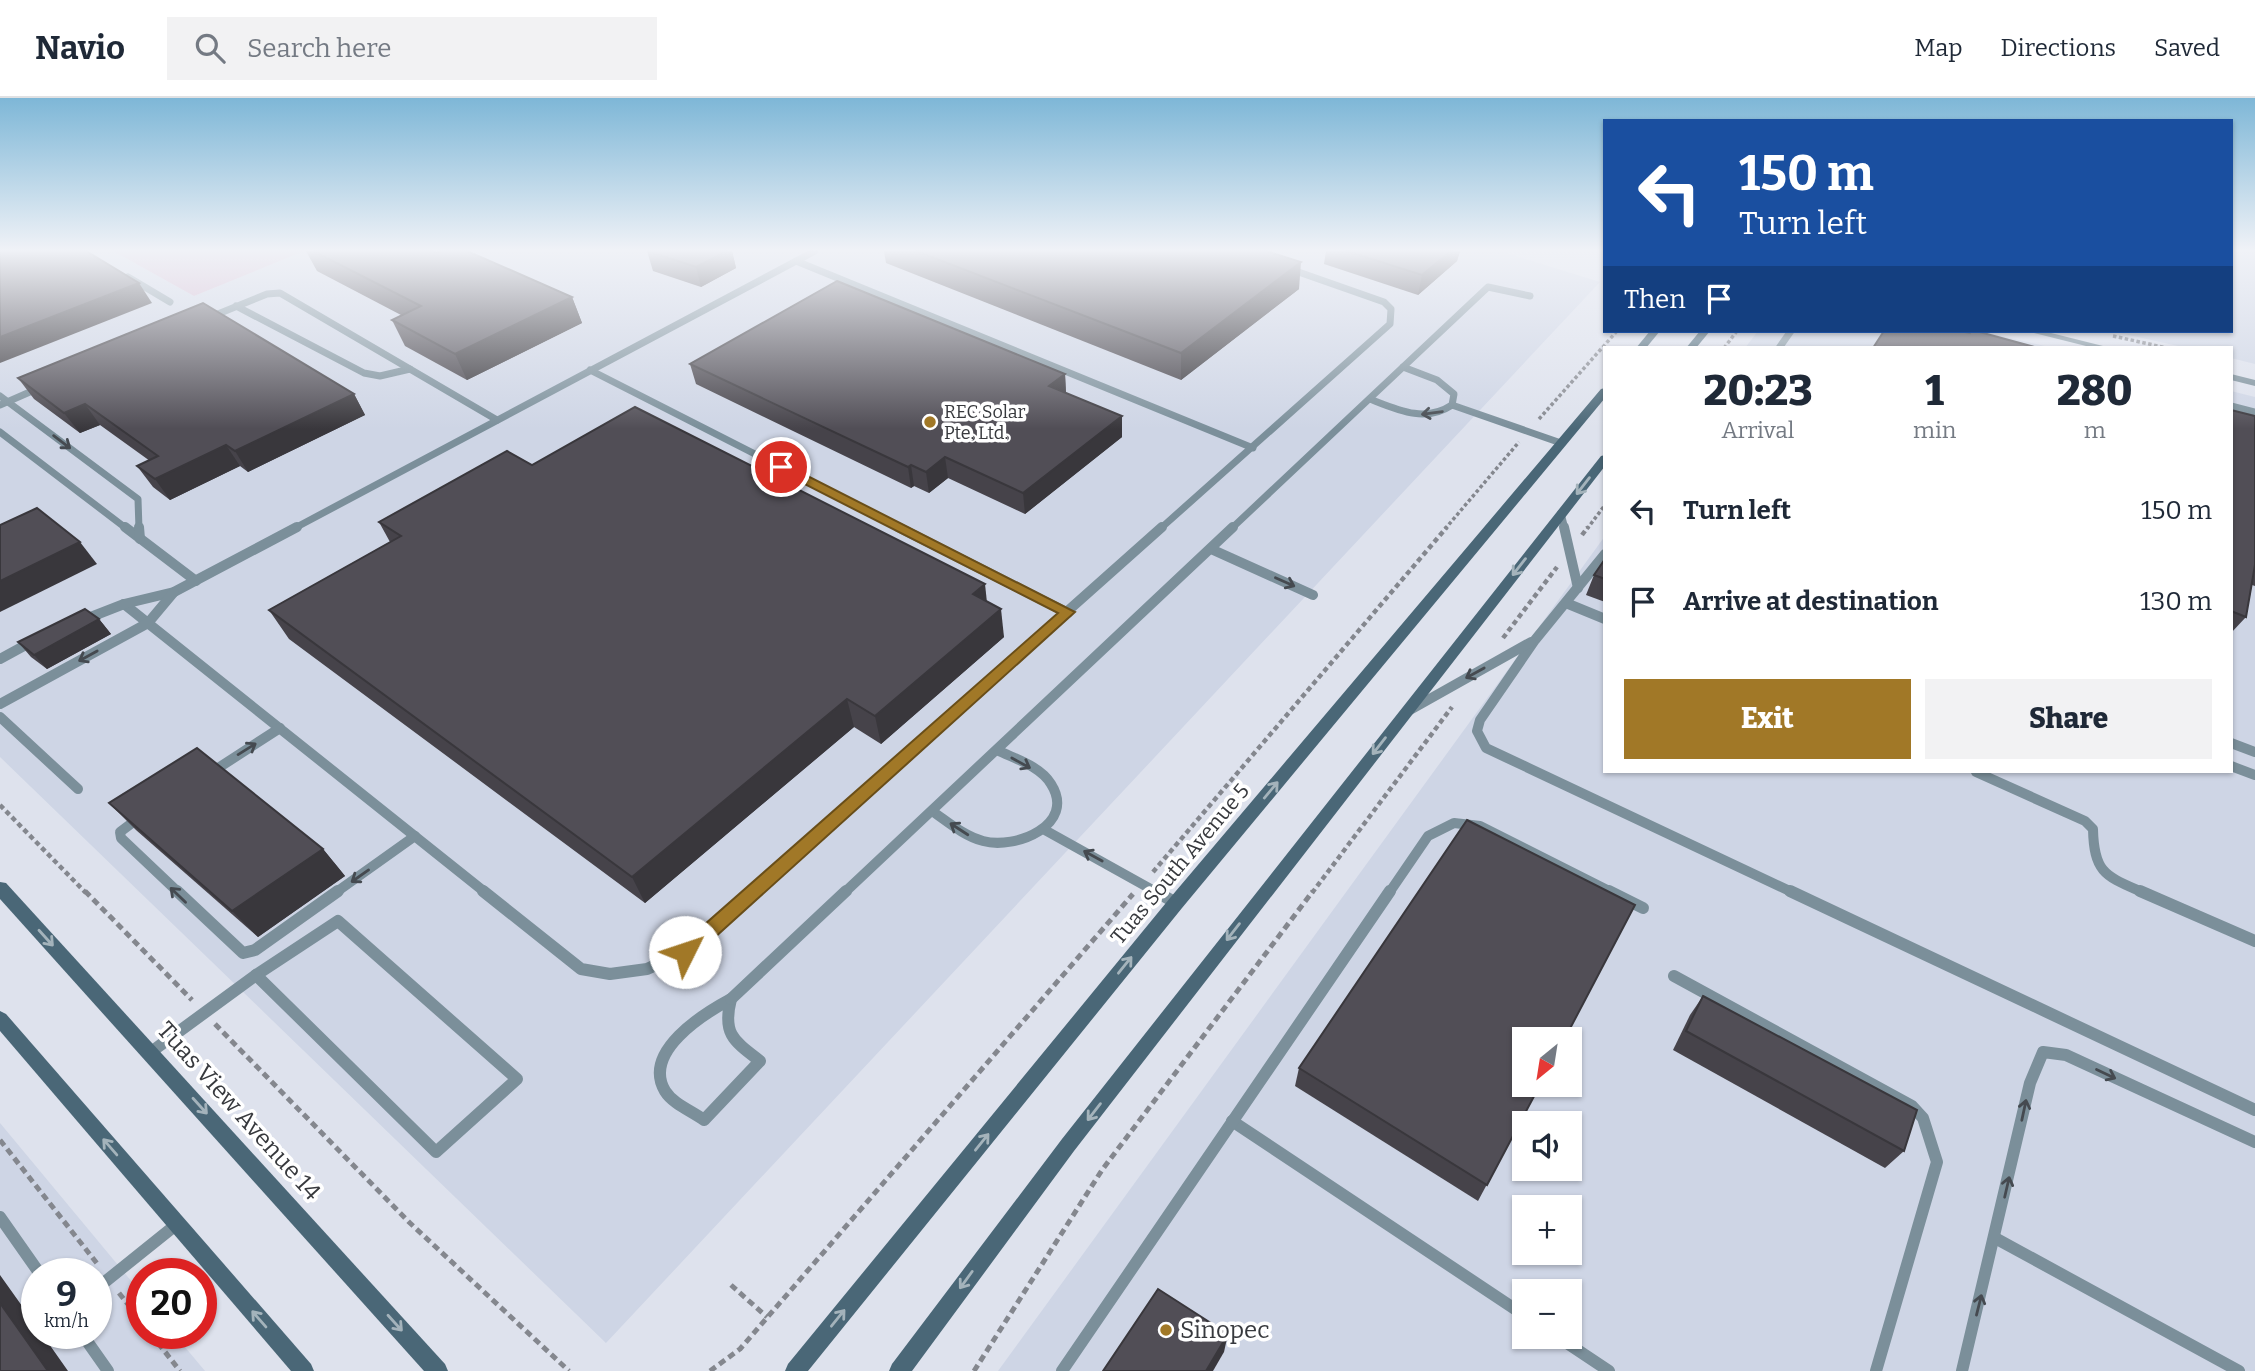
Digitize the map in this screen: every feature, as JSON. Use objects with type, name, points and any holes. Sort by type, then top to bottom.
[{"type":"street","points":[[2040,333],[2097,346]]},
{"type":"street","points":[[2233,378],[2255,383]]},
{"type":"street","name":"Tuas South Avenue 5","points":[[795,1371],[1176,902],[1603,393]]},
{"type":"street","points":[[899,1371],[1037,1185],[1603,460]]},
{"type":"street","name":"Tuas View Avenue 14","points":[[0,888],[438,1371]]},
{"type":"street","points":[[3,1029],[177,1224],[303,1371]]},
{"type":"lane","points":[[195,324],[226,310]]},
{"type":"lane","points":[[244,310],[364,373],[380,376],[410,369]]},
{"type":"lane","points":[[310,310],[496,420]]},
{"type":"lane","points":[[76,623],[124,604],[174,592],[703,310]]},
{"type":"lane","points":[[917,310],[1253,448]]},
{"type":"lane","points":[[124,604],[581,969],[600,974],[628,975],[655,967],[685,952],[1380,335],[1392,317],[1391,310]]},
{"type":"lane","points":[[731,999],[724,1019],[730,1037],[760,1061],[704,1119],[666,1092],[661,1082],[665,1055],[689,1028],[706,1012],[731,999],[1463,310]]},
{"type":"lane","points":[[1370,399],[1418,415],[1439,413],[1452,405],[1454,394],[1445,384],[1403,368]]},
{"type":"lane","points":[[590,370],[1068,612]]},
{"type":"lane","points":[[2,401],[45,386]]},
{"type":"lane","points":[[2,401],[138,499],[139,539]]},
{"type":"lane","points":[[1452,405],[1562,443]]},
{"type":"lane","points":[[2233,406],[2255,412]]},
{"type":"lane","points":[[0,432],[195,581]]},
{"type":"lane","points":[[1561,513],[1578,588]]},
{"type":"lane","points":[[1211,549],[1313,595]]},
{"type":"lane","points":[[1603,557],[1535,640],[1479,720],[1477,731],[1493,753],[2255,1110]]},
{"type":"lane","points":[[0,704],[148,623],[174,592]]},
{"type":"lane","points":[[1566,603],[1603,618]]},
{"type":"lane","points":[[0,659],[39,638]]},
{"type":"lane","points":[[1406,712],[1535,640]]},
{"type":"lane","points":[[0,717],[78,789]]},
{"type":"lane","points":[[204,777],[280,728]]},
{"type":"lane","points":[[2233,744],[2255,752]]},
{"type":"lane","points":[[932,811],[975,839],[988,842],[1011,844],[1029,838],[1043,828],[1055,809],[1053,788],[1045,776],[997,750]]},
{"type":"lane","points":[[2233,767],[2255,775]]},
{"type":"lane","points":[[1978,773],[2085,821],[2093,829],[2092,855],[2098,868],[2108,877],[2255,942]]},
{"type":"lane","points":[[146,813],[120,832],[121,838],[203,919],[243,953],[256,950],[415,836]]},
{"type":"lane","points":[[1062,1371],[1428,836],[1443,825],[1479,826],[1643,908]]},
{"type":"lane","points":[[1043,828],[1176,902]]},
{"type":"lane","points":[[151,1052],[256,975],[338,922],[517,1079],[436,1152],[256,975]]},
{"type":"lane","points":[[1674,976],[1912,1106],[1923,1118],[1937,1162],[1876,1371]]},
{"type":"lane","points":[[1962,1371],[2029,1083],[2043,1052],[2054,1051],[2066,1055],[2255,1142]]},
{"type":"lane","points":[[1232,1121],[1512,1307]]},
{"type":"lane","points":[[0,1217],[29,1258]]},
{"type":"lane","points":[[112,1277],[177,1224]]},
{"type":"lane","points":[[1995,1238],[2239,1371]]},
{"type":"lane","points":[[93,1349],[108,1371]]},
{"type":"lane","points":[[1576,1349],[1609,1371]]},
{"type":"path","points":[[2104,334],[2158,346]]},
{"type":"path","points":[[710,1371],[740,1349],[1603,347]]},
{"type":"path","points":[[1478,671],[1603,508]]},
{"type":"path","points":[[974,1371],[1102,1170],[1454,704]]},
{"type":"path","points":[[0,805],[410,1223],[569,1371]]},
{"type":"path","points":[[0,1140],[93,1258]]},
{"type":"path","points":[[112,1283],[126,1301]]},
{"type":"path","points":[[731,1285],[767,1318]]},
{"type":"path","points":[[163,1349],[180,1371]]},
{"type":"shaded area","points":[[0,310],[1573,310],[606,1343],[0,757]]},
{"type":"shaded area","points":[[2233,310],[2255,310],[2255,364],[2233,358],[2233,346],[2178,346],[2120,333],[2233,333]]},
{"type":"shaded area","points":[[1756,333],[1989,333],[2044,346],[1747,346]]},
{"type":"shaded area","points":[[2233,392],[2255,397],[2255,1371],[998,1371],[1603,539],[1603,773],[2233,773]]},
{"type":"shaded area","points":[[0,1123],[126,1275],[126,1349],[187,1349],[205,1371],[0,1371]]},
{"type":"building","points":[[0,310],[68,310],[0,337]]},
{"type":"building","points":[[185,310],[215,310],[354,394],[235,451],[226,445],[155,479],[137,466],[158,456],[85,404],[64,413],[18,378]]},
{"type":"building","points":[[412,310],[544,310],[455,354],[392,320]]},
{"type":"building","name":"REC Solar Pte. Ltd.","points":[[785,310],[909,310],[1065,374],[1049,386],[1122,416],[1023,493],[945,457],[926,472],[911,465],[908,467],[690,364]]},
{"type":"building","points":[[1070,310],[1237,310],[1181,353]]},
{"type":"building","points":[[1883,333],[1983,333],[2031,346],[1874,346]]},
{"type":"building","points":[[635,407],[985,584],[973,594],[1001,609],[875,716],[847,699],[632,877],[269,610],[401,536],[379,522],[507,451],[532,465]]},
{"type":"building","points":[[2233,410],[2255,416],[2255,565],[2246,617],[2233,612]]},
{"type":"building","points":[[37,508],[80,542],[0,581],[0,525]]},
{"type":"building","points":[[1603,562],[1603,578],[1594,575]]},
{"type":"building","points":[[85,609],[99,619],[34,655],[18,642]]},
{"type":"building","points":[[197,748],[323,849],[232,911],[109,803]]},
{"type":"building","points":[[1467,820],[1635,905],[1571,1027],[1512,1027],[1512,1097],[1534,1097],[1526,1111],[1512,1111],[1512,1138],[1487,1185],[1299,1068]]},
{"type":"building","points":[[1703,996],[1917,1110],[1904,1151],[1686,1031]]},
{"type":"building","name":"Sinopec","points":[[1158,1289],[1228,1334],[1206,1371],[1103,1371]]},
{"type":"building","points":[[0,1303],[21,1333],[21,1349],[32,1349],[48,1371],[0,1371]]},
{"type":"place","name":"REC Solar Pte. Ltd.","points":[[930,422]]},
{"type":"place","name":"Sinopec","points":[[1166,1330]]},
{"type":"route","points":[[685,952],[1068,612],[781,467]]}]
